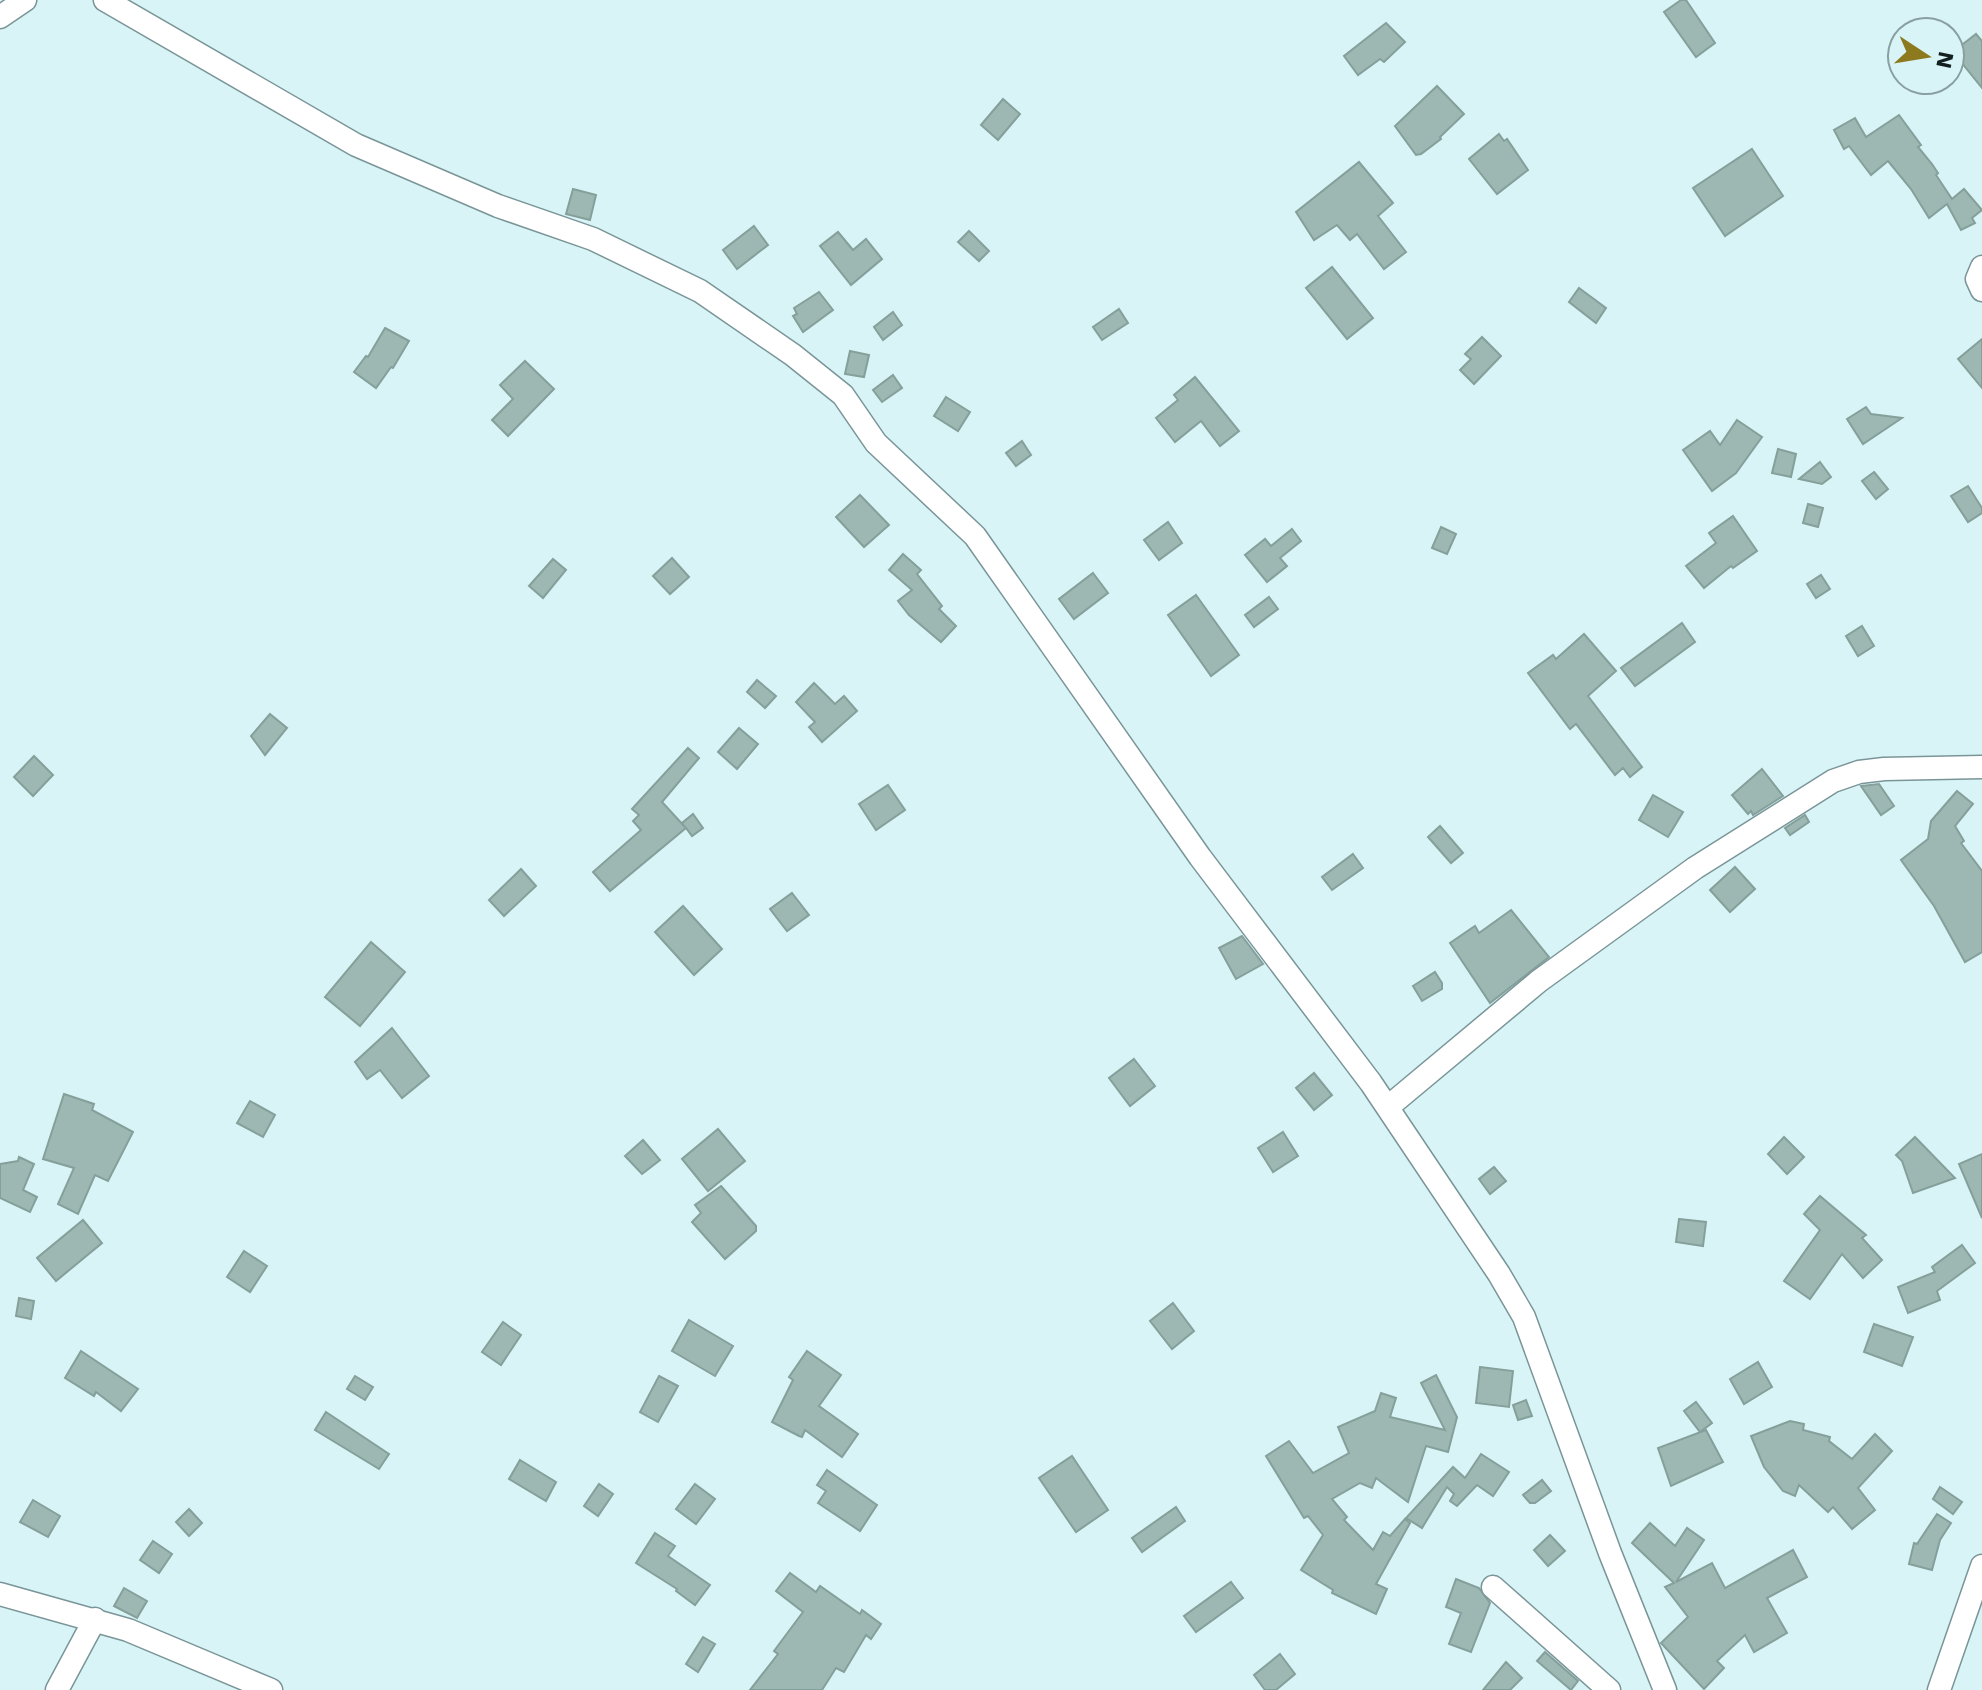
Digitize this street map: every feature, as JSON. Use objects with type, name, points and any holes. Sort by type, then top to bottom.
[{"type":"street","points":[[0,17],[25,0]]},
{"type":"street","points":[[105,0],[356,145],[498,206],[593,239],[700,291],[793,355],[843,395],[876,443],[975,536],[1200,857],[1388,1107],[1524,1317],[1610,1553],[1665,1690]]},
{"type":"street","points":[[1982,267],[1977,279],[1982,290]]},
{"type":"street","points":[[1388,1107],[1551,972],[1695,868],[1833,781],[1859,772],[1884,769],[1982,767]]},
{"type":"street","points":[[1939,1690],[1982,1566]]},
{"type":"street","points":[[1493,1587],[1609,1690]]},
{"type":"street","points":[[0,1594],[128,1630],[271,1690]]},
{"type":"street","points":[[57,1690],[95,1619]]},
{"type":"building","points":[[1686,0],[1715,43],[1696,57],[1664,12]]},
{"type":"building","points":[[1386,23],[1405,42],[1384,62],[1380,59],[1358,75],[1344,56]]},
{"type":"building","points":[[1976,34],[1982,41],[1982,88],[1966,68],[1966,42]]},
{"type":"building","points":[[1437,86],[1464,114],[1441,139],[1416,155],[1395,126]]},
{"type":"building","points":[[1003,99],[1020,114],[998,140],[981,125]]},
{"type":"building","points":[[1899,115],[1921,145],[1918,147],[1938,173],[1936,175],[1952,199],[1964,189],[1982,210],[1972,218],[1975,223],[1961,230],[1947,204],[1929,218],[1888,161],[1871,175],[1849,146],[1844,149],[1834,130],[1855,118],[1866,137]]},
{"type":"building","points":[[1499,134],[1504,141],[1507,139],[1528,170],[1497,194],[1469,159]]},
{"type":"building","points":[[1752,149],[1783,196],[1725,236],[1693,188]]},
{"type":"building","points":[[1359,162],[1393,203],[1378,216],[1406,252],[1384,269],[1357,234],[1350,240],[1337,225],[1314,240],[1296,212]]},
{"type":"building","points":[[573,189],[596,195],[590,220],[566,214]]},
{"type":"building","points":[[754,226],[768,245],[737,269],[723,250]]},
{"type":"building","points":[[969,231],[989,251],[979,261],[958,242]]},
{"type":"building","points":[[838,232],[853,250],[866,239],[882,259],[851,285],[820,246]]},
{"type":"building","points":[[1332,267],[1373,318],[1347,339],[1306,288]]},
{"type":"building","points":[[1579,288],[1606,308],[1596,323],[1569,302]]},
{"type":"building","points":[[819,292],[833,310],[803,332],[793,316],[797,314],[794,308]]},
{"type":"building","points":[[1119,309],[1128,323],[1102,340],[1093,327]]},
{"type":"building","points":[[893,312],[902,325],[883,340],[874,327]]},
{"type":"building","points":[[385,328],[409,341],[393,368],[376,388],[354,372],[368,357]]},
{"type":"building","points":[[1482,337],[1501,356],[1474,384],[1460,370],[1471,359],[1465,354]]},
{"type":"building","points":[[1982,339],[1982,388],[1958,359]]},
{"type":"building","points":[[850,351],[869,355],[864,377],[845,374]]},
{"type":"building","points":[[525,361],[554,389],[508,436],[492,420],[513,399],[500,385]]},
{"type":"building","points":[[893,375],[902,388],[882,402],[873,390]]},
{"type":"building","points":[[1195,377],[1239,431],[1220,446],[1201,421],[1175,442],[1156,418],[1178,400],[1174,395]]},
{"type":"building","points":[[946,397],[970,412],[958,431],[934,416]]},
{"type":"building","points":[[1866,407],[1871,414],[1902,418],[1863,444],[1847,419]]},
{"type":"building","points":[[1737,420],[1762,437],[1736,473],[1712,491],[1683,450],[1710,431],[1720,445]]},
{"type":"building","points":[[1022,441],[1031,455],[1016,466],[1006,453]]},
{"type":"building","points":[[1778,449],[1796,454],[1791,477],[1772,473]]},
{"type":"building","points":[[1820,462],[1831,477],[1822,484],[1799,479]]},
{"type":"building","points":[[1874,472],[1888,489],[1876,499],[1862,481]]},
{"type":"building","points":[[1968,486],[1982,513],[1968,522],[1951,496]]},
{"type":"building","points":[[860,495],[889,525],[864,547],[836,517]]},
{"type":"building","points":[[1808,504],[1823,508],[1818,527],[1803,523]]},
{"type":"building","points":[[1733,516],[1757,551],[1733,568],[1731,566],[1704,588],[1686,566],[1716,543],[1709,533]]},
{"type":"building","points":[[1168,522],[1182,543],[1159,560],[1144,540]]},
{"type":"building","points":[[1441,527],[1456,534],[1447,554],[1432,548]]},
{"type":"building","points":[[1292,529],[1301,541],[1280,558],[1287,566],[1267,582],[1245,555],[1265,539],[1271,546]]},
{"type":"building","points":[[903,554],[921,570],[917,574],[942,606],[939,609],[956,626],[941,642],[909,615],[898,601],[912,590],[889,570]]},
{"type":"building","points":[[672,558],[689,577],[670,594],[653,576]]},
{"type":"building","points":[[553,559],[566,570],[543,598],[529,586]]},
{"type":"building","points":[[1093,573],[1108,593],[1074,619],[1059,599]]},
{"type":"building","points":[[1821,575],[1830,589],[1816,598],[1807,584]]},
{"type":"building","points":[[1196,595],[1239,655],[1211,676],[1168,615]]},
{"type":"building","points":[[1269,597],[1278,609],[1254,627],[1245,615]]},
{"type":"building","points":[[1682,623],[1695,642],[1635,686],[1621,668]]},
{"type":"building","points":[[1862,626],[1874,646],[1858,656],[1846,636]]},
{"type":"building","points":[[1584,634],[1616,671],[1588,696],[1642,767],[1630,777],[1623,768],[1615,775],[1576,724],[1570,729],[1528,673],[1553,655],[1556,659]]},
{"type":"building","points":[[757,680],[776,696],[765,708],[747,692]]},
{"type":"building","points":[[814,683],[835,704],[844,696],[857,711],[822,742],[809,727],[815,722],[796,702]]},
{"type":"building","points":[[270,714],[287,728],[265,755],[251,736]]},
{"type":"building","points":[[739,728],[758,744],[737,769],[718,752]]},
{"type":"building","points":[[688,748],[699,758],[662,802],[685,827],[682,823],[693,814],[703,828],[692,836],[686,828],[610,891],[593,872],[641,830],[633,821],[639,815],[632,809]]},
{"type":"building","points":[[34,756],[53,775],[33,796],[14,777]]},
{"type":"building","points":[[1762,769],[1783,796],[1753,815],[1751,811],[1748,814],[1732,795]]},
{"type":"building","points":[[1879,784],[1894,806],[1881,815],[1861,786]]},
{"type":"building","points":[[888,785],[905,810],[876,830],[859,804]]},
{"type":"building","points":[[1957,791],[1973,804],[1955,826],[1964,841],[1961,843],[1982,871],[1982,952],[1965,962],[1934,906],[1901,860],[1928,839],[1931,821]]},
{"type":"building","points":[[1653,795],[1683,812],[1668,837],[1639,820]]},
{"type":"building","points":[[1805,815],[1809,822],[1790,835],[1785,828]]},
{"type":"building","points":[[1440,826],[1463,853],[1451,863],[1428,837]]},
{"type":"building","points":[[1353,854],[1363,868],[1332,890],[1322,877]]},
{"type":"building","points":[[1735,867],[1755,889],[1730,912],[1710,890]]},
{"type":"building","points":[[521,869],[536,886],[504,916],[489,900]]},
{"type":"building","points":[[792,893],[809,915],[787,931],[770,909]]},
{"type":"building","points":[[683,906],[722,949],[694,975],[655,932]]},
{"type":"building","points":[[1511,910],[1549,957],[1490,1003],[1450,943],[1475,926],[1479,933]]},
{"type":"building","points":[[1242,936],[1263,964],[1236,979],[1219,948]]},
{"type":"building","points":[[371,942],[405,972],[360,1026],[325,997]]},
{"type":"building","points":[[1435,972],[1442,989],[1422,1001],[1413,986]]},
{"type":"building","points":[[392,1028],[429,1076],[402,1098],[380,1070],[367,1079],[355,1062]]},
{"type":"building","points":[[1134,1059],[1155,1086],[1130,1106],[1109,1078]]},
{"type":"building","points":[[1314,1073],[1332,1095],[1314,1110],[1296,1088]]},
{"type":"building","points":[[64,1094],[94,1104],[92,1110],[133,1132],[108,1181],[95,1175],[78,1214],[58,1204],[74,1168],[43,1159]]},
{"type":"building","points":[[250,1101],[275,1115],[263,1137],[237,1123]]},
{"type":"building","points":[[718,1129],[745,1161],[708,1191],[682,1159]]},
{"type":"building","points":[[1283,1132],[1298,1156],[1273,1172],[1258,1148]]},
{"type":"building","points":[[1784,1137],[1804,1157],[1787,1174],[1768,1154]]},
{"type":"building","points":[[1915,1137],[1955,1178],[1913,1193],[1902,1161],[1896,1155]]},
{"type":"building","points":[[643,1140],[660,1160],[642,1174],[625,1156]]},
{"type":"building","points":[[1982,1154],[1982,1218],[1959,1164]]},
{"type":"building","points":[[19,1157],[34,1164],[23,1190],[37,1197],[30,1212],[0,1198],[0,1164],[18,1161]]},
{"type":"building","points":[[1494,1167],[1506,1181],[1490,1194],[1479,1179]]},
{"type":"building","points":[[721,1186],[756,1226],[756,1231],[725,1259],[692,1222],[701,1213],[695,1205]]},
{"type":"building","points":[[1820,1196],[1866,1235],[1862,1238],[1882,1260],[1863,1278],[1842,1254],[1810,1299],[1784,1281],[1820,1230],[1804,1214]]},
{"type":"building","points":[[1679,1219],[1706,1222],[1703,1246],[1676,1242]]},
{"type":"building","points":[[83,1220],[102,1243],[56,1281],[37,1258]]},
{"type":"building","points":[[1962,1245],[1975,1263],[1937,1291],[1940,1300],[1908,1313],[1898,1287],[1935,1272],[1932,1267]]},
{"type":"building","points":[[244,1251],[267,1266],[250,1292],[227,1277]]},
{"type":"building","points":[[19,1298],[34,1301],[31,1319],[16,1316]]},
{"type":"building","points":[[1173,1303],[1194,1331],[1172,1349],[1150,1321]]},
{"type":"building","points":[[689,1320],[733,1346],[715,1376],[672,1351]]},
{"type":"building","points":[[503,1322],[521,1335],[501,1365],[482,1352]]},
{"type":"building","points":[[1874,1324],[1913,1337],[1902,1366],[1864,1352]]},
{"type":"building","points":[[81,1351],[138,1389],[121,1411],[96,1392],[94,1396],[65,1378]]},
{"type":"building","points":[[807,1351],[841,1375],[819,1406],[858,1434],[842,1457],[805,1430],[802,1437],[772,1422],[793,1380],[789,1377]]},
{"type":"building","points":[[1758,1362],[1772,1387],[1744,1404],[1730,1379]]},
{"type":"building","points":[[1480,1367],[1513,1371],[1509,1407],[1476,1403]]},
{"type":"building","points":[[1436,1375],[1457,1417],[1448,1452],[1426,1446],[1408,1502],[1376,1478],[1372,1488],[1360,1483],[1332,1499],[1347,1517],[1344,1520],[1373,1550],[1383,1532],[1390,1536],[1405,1519],[1410,1523],[1376,1584],[1387,1589],[1376,1614],[1332,1593],[1333,1590],[1301,1570],[1323,1535],[1308,1516],[1304,1518],[1266,1456],[1289,1441],[1313,1473],[1349,1453],[1338,1427],[1375,1411],[1381,1393],[1396,1398],[1390,1417],[1445,1430],[1421,1383]]},
{"type":"building","points":[[355,1376],[373,1387],[365,1400],[347,1389]]},
{"type":"building","points":[[659,1376],[678,1386],[658,1422],[640,1412]]},
{"type":"building","points":[[1526,1400],[1532,1416],[1518,1420],[1513,1405]]},
{"type":"building","points":[[1696,1402],[1712,1423],[1700,1432],[1684,1411]]},
{"type":"building","points":[[326,1412],[389,1454],[379,1469],[315,1430]]},
{"type":"building","points":[[1790,1421],[1804,1424],[1803,1430],[1830,1437],[1829,1441],[1852,1459],[1875,1434],[1892,1451],[1858,1488],[1875,1510],[1852,1529],[1833,1507],[1828,1512],[1799,1485],[1795,1496],[1783,1491],[1764,1467],[1751,1436]]},
{"type":"building","points":[[1706,1430],[1723,1462],[1671,1486],[1658,1448]]},
{"type":"building","points":[[1481,1454],[1509,1472],[1493,1496],[1477,1485],[1457,1506],[1450,1501],[1454,1494],[1447,1487],[1422,1528],[1406,1518],[1453,1467],[1465,1478]]},
{"type":"building","points":[[1072,1456],[1108,1510],[1076,1532],[1039,1478]]},
{"type":"building","points":[[520,1460],[556,1482],[546,1501],[509,1479]]},
{"type":"building","points":[[827,1470],[877,1505],[860,1531],[818,1503],[826,1491],[817,1485]]},
{"type":"building","points":[[1542,1480],[1551,1491],[1535,1503],[1530,1503],[1523,1495]]},
{"type":"building","points":[[599,1484],[613,1494],[598,1516],[584,1506]]},
{"type":"building","points":[[695,1484],[715,1499],[696,1524],[676,1509]]},
{"type":"building","points":[[1940,1487],[1962,1502],[1953,1514],[1933,1499]]},
{"type":"building","points":[[33,1500],[60,1516],[48,1537],[20,1522]]},
{"type":"building","points":[[1176,1507],[1185,1521],[1142,1552],[1132,1538]]},
{"type":"building","points":[[189,1509],[202,1523],[189,1536],[176,1522]]},
{"type":"building","points":[[1937,1514],[1951,1523],[1940,1540],[1932,1570],[1909,1564],[1914,1543],[1917,1544]]},
{"type":"building","points":[[1650,1523],[1675,1546],[1687,1528],[1704,1540],[1676,1582],[1712,1563],[1725,1588],[1793,1550],[1807,1577],[1767,1598],[1787,1633],[1754,1652],[1745,1635],[1717,1661],[1724,1668],[1704,1689],[1661,1643],[1688,1617],[1665,1587],[1674,1583],[1632,1543]]},
{"type":"building","points":[[655,1533],[675,1546],[668,1556],[710,1585],[695,1605],[677,1589],[636,1563]]},
{"type":"building","points":[[1550,1535],[1565,1551],[1548,1566],[1534,1550]]},
{"type":"building","points":[[153,1541],[172,1554],[159,1573],[140,1560]]},
{"type":"building","points":[[790,1573],[816,1592],[820,1586],[860,1614],[862,1610],[881,1624],[871,1639],[866,1635],[844,1672],[836,1668],[822,1690],[750,1690],[778,1654],[774,1651],[803,1612],[776,1591]]},
{"type":"building","points":[[1456,1579],[1479,1588],[1490,1603],[1471,1652],[1449,1644],[1461,1613],[1446,1607]]},
{"type":"building","points":[[1231,1582],[1243,1598],[1196,1632],[1184,1616]]},
{"type":"building","points":[[124,1588],[147,1601],[137,1618],[114,1606]]},
{"type":"building","points":[[703,1637],[715,1644],[698,1672],[686,1664]]},
{"type":"building","points":[[1545,1652],[1578,1681],[1571,1690],[1537,1661]]},
{"type":"building","points":[[1280,1654],[1295,1674],[1276,1690],[1265,1690],[1254,1675]]},
{"type":"building","points":[[1506,1662],[1522,1678],[1510,1690],[1483,1690]]}]
